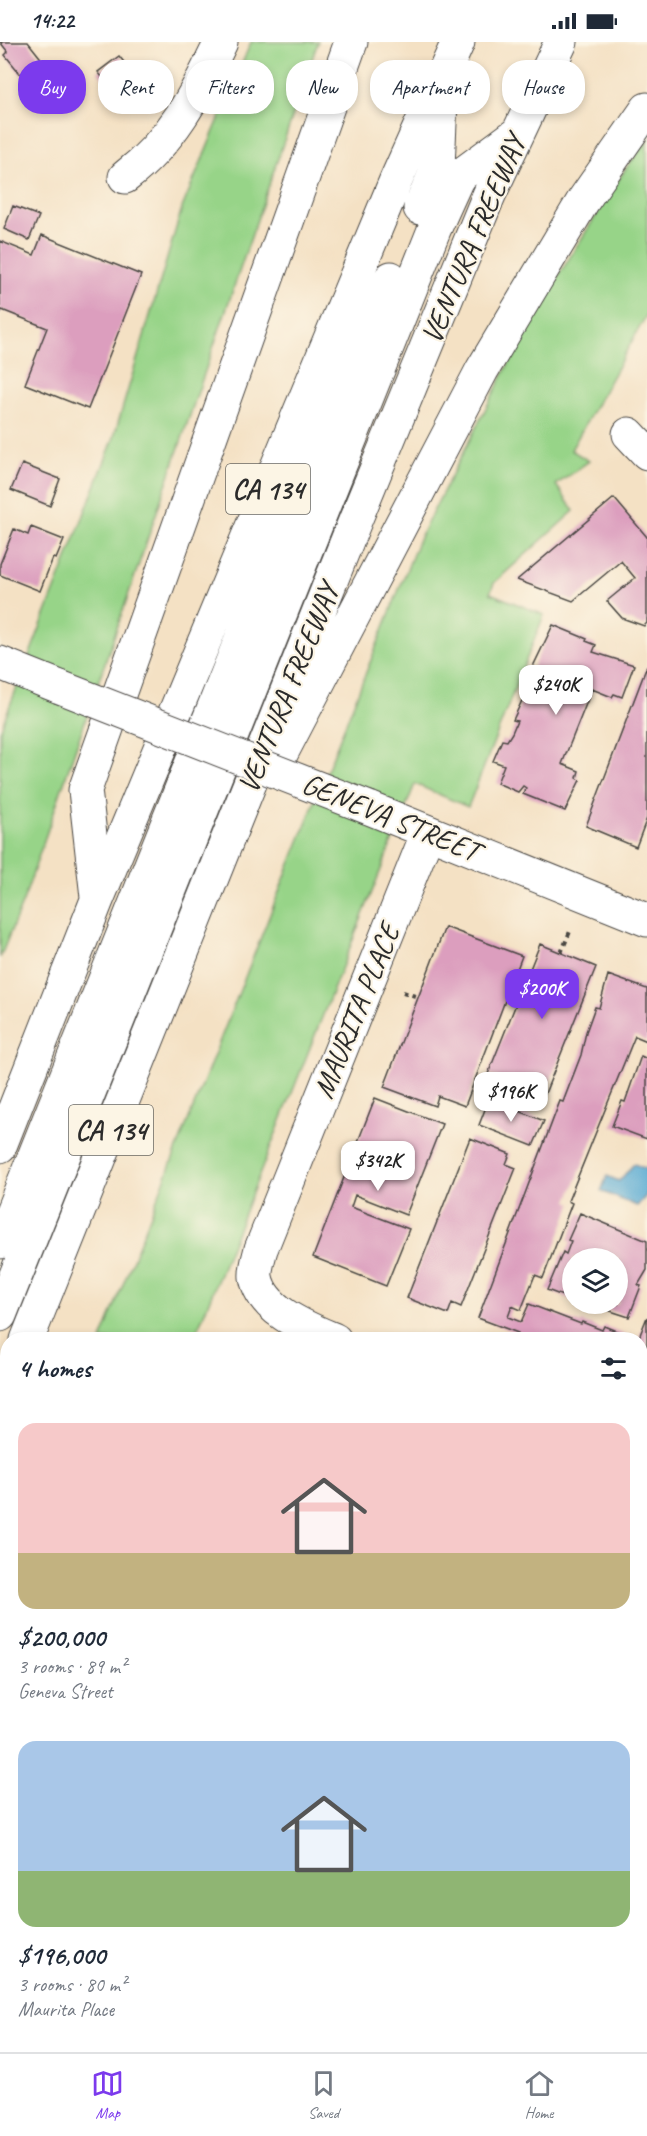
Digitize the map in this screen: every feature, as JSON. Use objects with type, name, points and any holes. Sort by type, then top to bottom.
[{"type":"main road","points":[[125,177],[151,156],[181,120],[221,42]]},
{"type":"main road","points":[[97,900],[85,790],[351,42]]},
{"type":"main road","name":"CA 134","points":[[450,60],[458,42]]},
{"type":"main road","name":"VENTURA FREEWAY","points":[[30,1332],[355,521],[489,195],[561,42]]},
{"type":"main road","points":[[195,920],[482,370],[583,201],[647,108]]},
{"type":"main road","name":"CA 134","points":[[0,1146],[97,900],[396,180],[426,114]]},
{"type":"main road","points":[[0,1242],[304,482],[438,166],[440,114]]},
{"type":"main road","points":[[0,1315],[434,230],[458,177],[519,132]]},
{"type":"main road","name":"GENEVA STREET","points":[[0,663],[647,920]]},
{"type":"main road","name":"MAURITA PLACE","points":[[316,1332],[279,1311],[262,1293],[256,1276],[261,1249],[428,832]]},
{"type":"path","points":[[561,953],[571,929]]},
{"type":"path","points":[[403,992],[418,997]]},
{"type":"green space","points":[[251,42],[318,42],[312,60],[286,60],[286,114],[293,114],[24,899],[0,958],[0,731],[113,440],[182,208],[221,114],[274,114],[274,60],[244,60]]},
{"type":"green space","points":[[647,140],[647,314],[571,450],[589,461],[556,485],[574,511],[494,583],[490,593],[544,615],[468,807],[415,784],[197,1332],[104,1332],[419,539],[533,316],[624,171]]},
{"type":"water","points":[[634,1164],[647,1169],[647,1195],[637,1206],[601,1191],[607,1176],[619,1181]]},
{"type":"building","points":[[0,42],[28,42],[42,60],[18,60],[18,71],[5,55],[8,52]]},
{"type":"building","points":[[13,206],[39,216],[29,240],[4,229]]},
{"type":"building","points":[[42,235],[141,275],[88,409],[25,384],[47,328],[2,310],[0,314],[0,241],[34,255]]},
{"type":"building","points":[[22,464],[60,479],[50,506],[11,490]]},
{"type":"building","points":[[614,498],[647,537],[647,623],[644,626],[622,618],[607,601],[635,578],[621,561],[573,601],[517,580]]},
{"type":"building","points":[[31,527],[64,540],[56,559],[53,558],[40,591],[0,575],[0,564],[14,529],[28,535]]},
{"type":"building","points":[[553,625],[596,645],[593,652],[634,665],[622,697],[614,694],[612,697],[592,689],[562,764],[579,771],[577,778],[580,780],[565,811],[523,794],[526,788],[523,786],[518,792],[497,783],[504,765],[493,761],[502,740],[507,741],[512,733],[517,721],[513,720],[531,681],[527,679]]},
{"type":"building","points":[[647,666],[647,818],[636,847],[586,826]]},
{"type":"building","points":[[445,927],[522,956],[465,1106],[438,1096],[435,1106],[384,1087]]},
{"type":"building","points":[[540,944],[596,967],[544,1096],[488,1074]]},
{"type":"building","points":[[608,975],[647,989],[647,1041],[635,1036],[568,1201],[572,1203],[543,1278],[535,1275],[521,1310],[512,1306],[508,1317],[521,1322],[529,1304],[581,1324],[582,1322],[602,1330],[604,1326],[619,1332],[515,1332],[478,1318],[560,1101],[563,1102],[581,1055],[595,1007],[599,1008]]},
{"type":"building","points":[[641,1056],[647,1059],[647,1139],[612,1126],[622,1101],[625,1102]]},
{"type":"building","points":[[375,1098],[442,1124],[406,1215],[355,1195],[351,1207],[409,1229],[386,1286],[313,1257]]},
{"type":"building","points":[[489,1099],[544,1121],[533,1146],[479,1125]]},
{"type":"building","points":[[470,1138],[510,1154],[506,1164],[516,1168],[461,1307],[452,1303],[448,1314],[407,1298]]},
{"type":"building","points":[[580,1213],[647,1241],[647,1270],[638,1285],[641,1286],[629,1317],[620,1314],[628,1314],[628,1248],[568,1248],[571,1241],[568,1240]]},
{"type":"building","points":[[562,1254],[562,1296],[547,1290]]},
{"type":"building","points":[[647,1317],[647,1332],[641,1332]]}]
